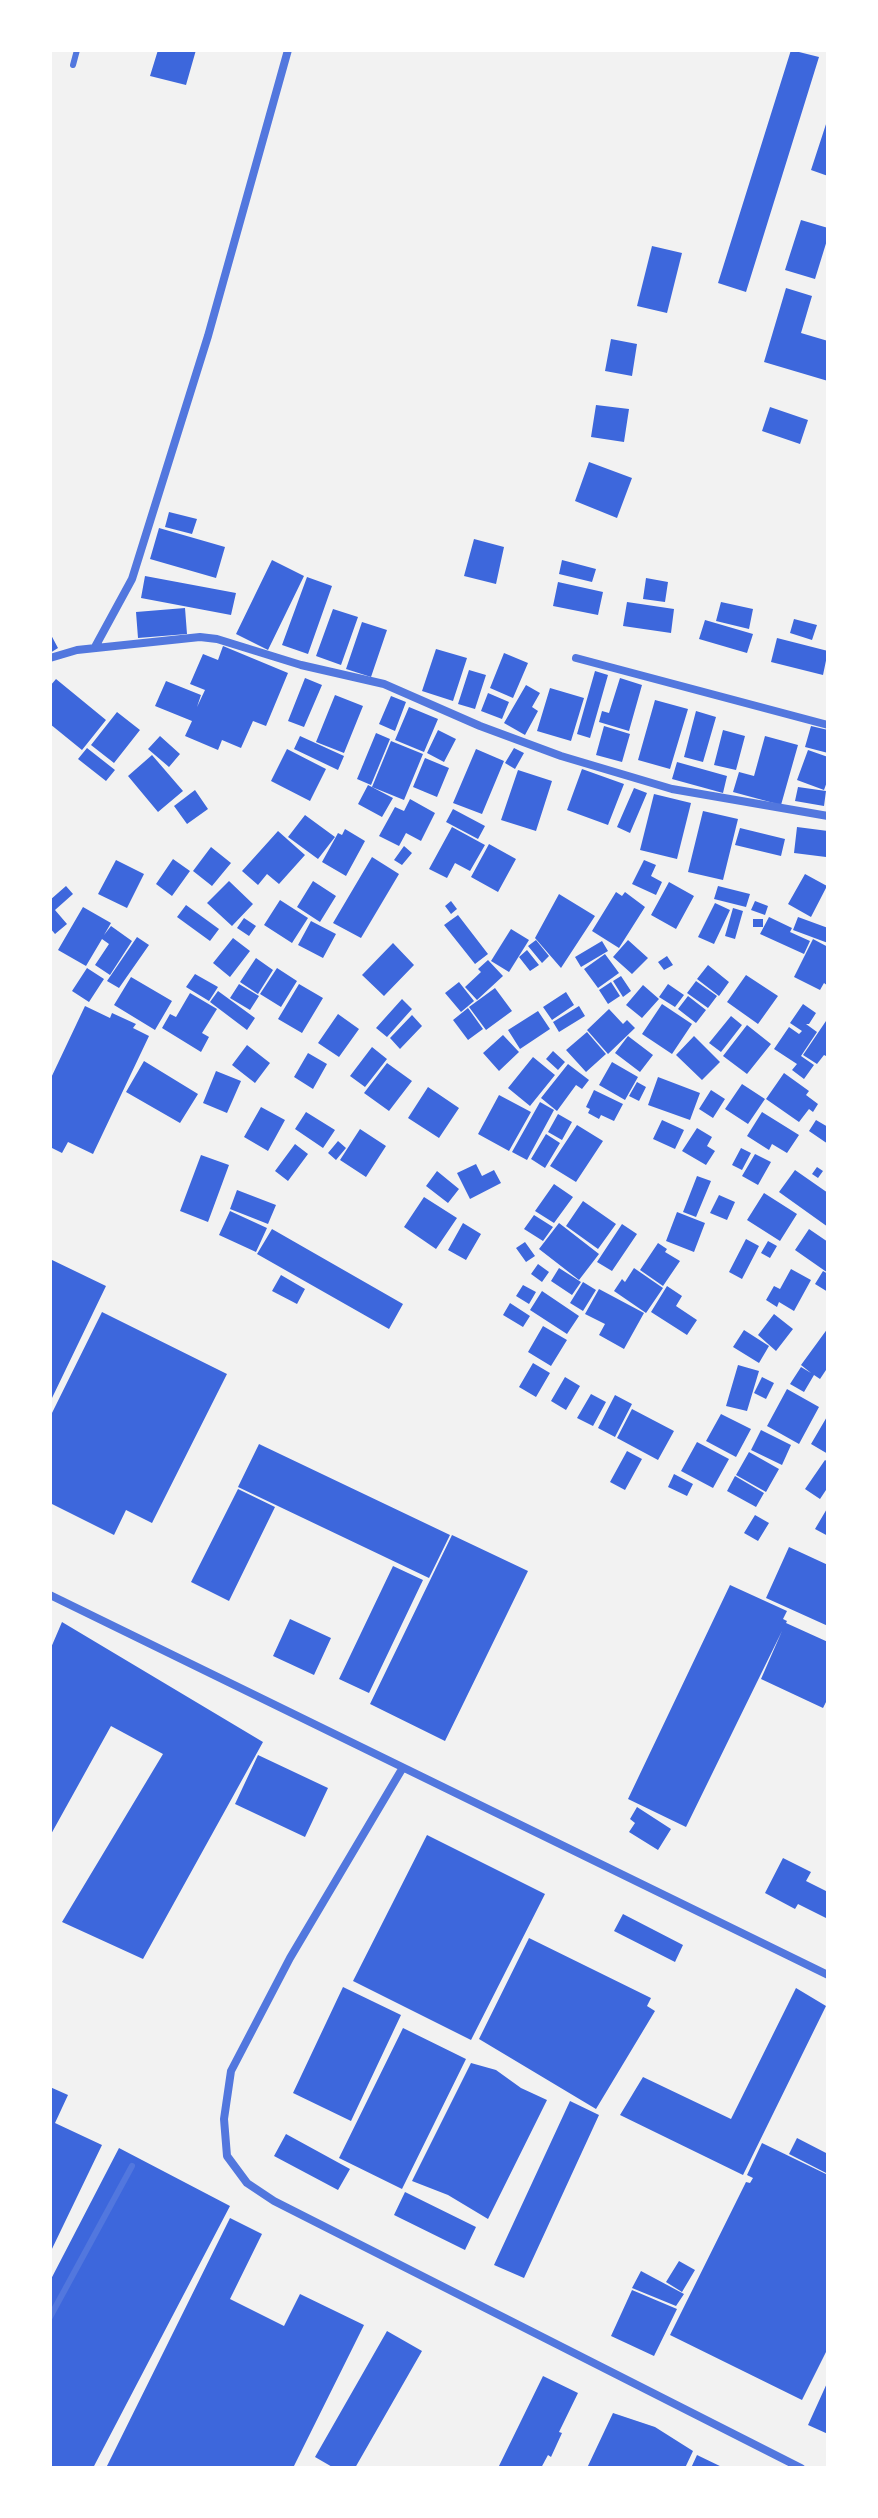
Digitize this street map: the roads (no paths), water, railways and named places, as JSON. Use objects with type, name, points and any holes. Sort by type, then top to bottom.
[{"type":"street","points":[[95,647],[132,579],[208,336],[288,50]]},
{"type":"street","points":[[50,658],[95,647],[200,637],[217,639],[301,665],[384,684],[480,726],[561,756],[672,789],[828,816]]},
{"type":"street","points":[[576,658],[828,725]]},
{"type":"street","points":[[50,1595],[828,1975]]},
{"type":"street","points":[[402,1769],[290,1958],[231,2071],[224,2119],[227,2156],[247,2183],[274,2201],[801,2468]]},
{"type":"lane","points":[[73,65],[77,50]]},
{"type":"lane","points":[[50,2317],[132,2166]]}]
